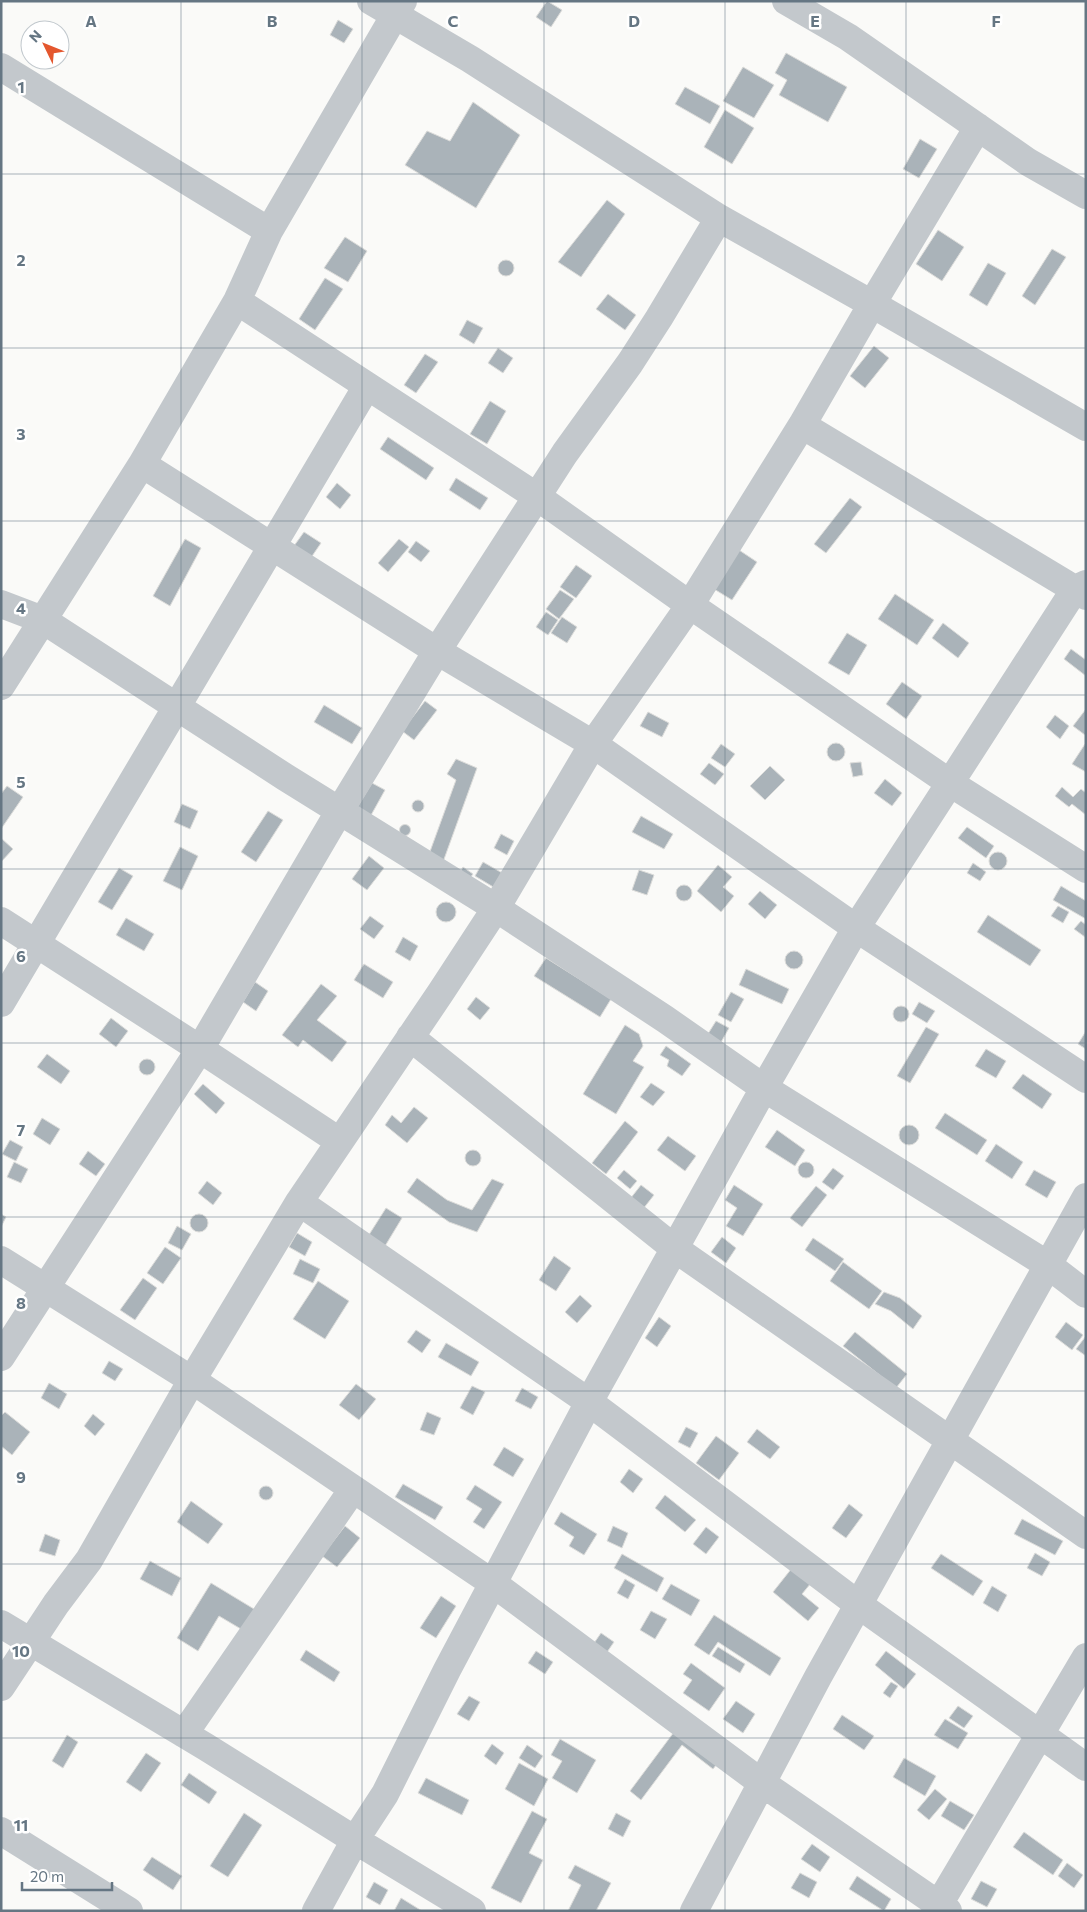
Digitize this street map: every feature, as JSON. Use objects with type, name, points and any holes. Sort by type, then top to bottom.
[{"type":"street","points":[[370,1],[399,8],[470,59],[719,218],[1086,427]]},
{"type":"street","points":[[786,1],[848,37],[1028,162],[1086,195]]},
{"type":"street","points":[[1,686],[142,464],[236,301],[269,231],[399,8]]},
{"type":"street","points":[[1,67],[269,231]]},
{"type":"street","points":[[1,1687],[56,1604],[90,1560],[192,1380],[299,1202],[496,908],[593,744],[690,605],[802,425],[978,127]]},
{"type":"street","points":[[1,1357],[200,1048],[340,810],[437,651],[536,496],[645,340],[719,218]]},
{"type":"street","points":[[236,301],[536,496],[690,605],[950,783],[1086,869]]},
{"type":"street","points":[[1,1002],[367,386]]},
{"type":"street","points":[[316,1911],[355,1840],[384,1794],[447,1670],[589,1402],[764,1088],[856,928],[950,783],[1082,590],[802,425]]},
{"type":"street","points":[[142,464],[437,651],[593,744],[856,928],[1086,1078]]},
{"type":"street","points":[[1,604],[43,620],[496,908],[665,1019],[764,1088],[1048,1265],[1086,1294]]},
{"type":"street","points":[[1,921],[200,1048],[339,1141]]},
{"type":"street","points":[[410,1037],[674,1248],[951,1439],[1086,1535]]},
{"type":"street","points":[[694,1911],[818,1678],[1086,1197]]},
{"type":"street","points":[[299,1202],[589,1402],[859,1604],[1086,1767]]},
{"type":"street","points":[[1,1260],[192,1380],[494,1584],[762,1783],[940,1909],[1039,1735],[1086,1657]]},
{"type":"street","points":[[184,1734],[353,1488]]},
{"type":"street","points":[[1,1624],[472,1911]]},
{"type":"street","points":[[1,1831],[130,1911]]},
{"type":"building","points":[[547,1],[562,10],[551,27],[536,17]]},
{"type":"building","points":[[338,20],[353,29],[344,43],[330,35]]},
{"type":"building","points":[[786,53],[847,87],[828,122],[779,95],[787,80],[775,73]]},
{"type":"building","points":[[743,67],[774,85],[754,118],[723,101]]},
{"type":"building","points":[[685,87],[720,106],[710,124],[675,104]]},
{"type":"building","points":[[473,102],[520,135],[476,208],[405,165],[427,131],[450,141]]},
{"type":"building","points":[[725,110],[754,128],[732,164],[704,147]]},
{"type":"building","points":[[920,139],[937,149],[919,178],[903,169]]},
{"type":"building","points":[[607,200],[625,214],[581,277],[558,262]]},
{"type":"building","points":[[938,230],[964,247],[942,281],[916,264]]},
{"type":"building","points":[[345,237],[367,251],[348,282],[324,268]]},
{"type":"building","points":[[1052,249],[1066,257],[1035,305],[1022,296]]},
{"type":"building","points":[[506,260],[512,262],[514,268],[512,274],[506,276],[500,274],[498,268],[500,262]]},
{"type":"building","points":[[988,263],[1006,273],[987,306],[969,295]]},
{"type":"building","points":[[325,278],[343,289],[315,330],[299,319]]},
{"type":"building","points":[[608,294],[636,315],[625,330],[596,309]]},
{"type":"building","points":[[467,320],[483,328],[474,344],[459,335]]},
{"type":"building","points":[[874,346],[889,358],[865,388],[850,376]]},
{"type":"building","points":[[498,348],[513,358],[503,373],[488,363]]},
{"type":"building","points":[[425,354],[438,362],[416,393],[404,385]]},
{"type":"building","points":[[490,401],[506,411],[487,444],[470,434]]},
{"type":"building","points":[[388,437],[434,468],[426,480],[380,449]]},
{"type":"building","points":[[456,478],[488,498],[480,510],[449,490]]},
{"type":"building","points":[[337,483],[351,495],[340,509],[326,497]]},
{"type":"building","points":[[850,498],[862,507],[826,553],[814,544]]},
{"type":"building","points":[[304,532],[321,543],[308,562],[291,550]]},
{"type":"building","points":[[185,539],[201,548],[170,606],[153,596]]},
{"type":"building","points":[[399,539],[409,547],[388,572],[378,563]]},
{"type":"building","points":[[416,541],[430,551],[421,562],[408,552]]},
{"type":"building","points":[[739,550],[757,562],[732,600],[714,589]]},
{"type":"building","points":[[576,565],[592,576],[576,598],[560,587]]},
{"type":"building","points":[[560,590],[574,599],[559,619],[546,609]]},
{"type":"building","points":[[895,594],[934,620],[917,645],[878,619]]},
{"type":"building","points":[[546,612],[558,620],[548,635],[536,627]]},
{"type":"building","points":[[562,617],[577,627],[567,643],[551,633]]},
{"type":"building","points":[[943,623],[969,643],[958,658],[932,638]]},
{"type":"building","points":[[847,633],[867,645],[849,675],[828,663]]},
{"type":"building","points":[[1071,649],[1086,660],[1086,676],[1064,659]]},
{"type":"building","points":[[902,682],[922,696],[906,719],[886,704]]},
{"type":"building","points":[[425,701],[437,710],[414,740],[402,731]]},
{"type":"building","points":[[324,705],[362,728],[352,744],[314,722]]},
{"type":"building","points":[[1086,709],[1086,734],[1085,735],[1073,726]]},
{"type":"building","points":[[648,712],[669,723],[662,737],[640,726]]},
{"type":"building","points":[[1055,715],[1069,726],[1060,739],[1046,727]]},
{"type":"building","points":[[836,743],[842,746],[845,752],[842,758],[836,761],[830,758],[827,752],[830,746]]},
{"type":"building","points":[[721,744],[735,754],[725,767],[711,758]]},
{"type":"building","points":[[1086,745],[1086,772],[1072,764]]},
{"type":"building","points":[[456,759],[477,768],[443,862],[428,857],[456,780],[447,774]]},
{"type":"building","points":[[861,762],[863,775],[853,777],[850,763]]},
{"type":"building","points":[[709,763],[724,774],[715,785],[700,774]]},
{"type":"building","points":[[770,766],[785,780],[765,800],[750,786]]},
{"type":"building","points":[[885,779],[902,793],[892,806],[874,793]]},
{"type":"building","points":[[372,783],[385,790],[370,817],[356,809]]},
{"type":"building","points":[[7,786],[23,797],[1,829],[1,794]]},
{"type":"building","points":[[1062,787],[1073,797],[1081,789],[1086,793],[1086,815],[1072,804],[1069,807],[1055,796]]},
{"type":"building","points":[[416,800],[420,800],[424,806],[420,812],[416,812],[412,808],[412,804]]},
{"type":"building","points":[[182,804],[198,811],[190,829],[174,822]]},
{"type":"building","points":[[268,811],[283,820],[256,862],[241,852]]},
{"type":"building","points":[[641,816],[673,834],[664,849],[632,832]]},
{"type":"building","points":[[403,825],[407,825],[410,830],[409,834],[403,835],[400,832],[400,828]]},
{"type":"building","points":[[967,827],[994,846],[986,858],[958,838]]},
{"type":"building","points":[[501,834],[514,841],[507,855],[494,848]]},
{"type":"building","points":[[1,838],[13,849],[1,862]]},
{"type":"building","points":[[180,847],[198,856],[182,890],[163,881]]},
{"type":"building","points":[[998,852],[1004,855],[1007,861],[1004,867],[998,870],[992,867],[989,861],[992,855]]},
{"type":"building","points":[[369,856],[384,868],[367,890],[352,879]]},
{"type":"building","points":[[483,862],[504,874],[495,888],[475,876]]},
{"type":"building","points":[[973,863],[986,872],[980,881],[967,873]]},
{"type":"building","points":[[718,865],[732,877],[723,887],[734,896],[721,912],[697,891]]},
{"type":"building","points":[[463,867],[473,874],[466,883],[457,878]]},
{"type":"building","points":[[119,868],[133,876],[112,910],[98,902]]},
{"type":"building","points":[[639,870],[654,875],[647,895],[632,890]]},
{"type":"building","points":[[681,885],[687,885],[692,890],[690,899],[681,901],[676,896],[676,890]]},
{"type":"building","points":[[1061,886],[1086,901],[1086,919],[1053,900]]},
{"type":"building","points":[[760,891],[777,905],[765,919],[748,904]]},
{"type":"building","points":[[446,902],[453,905],[456,912],[453,919],[446,922],[439,919],[436,912],[439,905]]},
{"type":"building","points":[[1058,906],[1069,912],[1063,923],[1051,916]]},
{"type":"building","points":[[988,915],[1041,950],[1030,966],[977,932]]},
{"type":"building","points":[[370,916],[384,926],[374,939],[360,929]]},
{"type":"building","points":[[126,918],[154,934],[144,951],[116,935]]},
{"type":"building","points":[[1081,921],[1086,925],[1085,937],[1074,929]]},
{"type":"building","points":[[403,937],[418,946],[410,961],[395,952]]},
{"type":"building","points":[[794,951],[800,954],[803,960],[800,966],[794,969],[788,966],[785,960],[788,954]]},
{"type":"building","points":[[546,958],[611,999],[600,1017],[534,976]]},
{"type":"building","points":[[364,964],[393,982],[383,998],[354,980]]},
{"type":"building","points":[[746,969],[789,989],[782,1004],[739,985]]},
{"type":"building","points":[[255,982],[268,991],[256,1011],[243,1002]]},
{"type":"building","points":[[321,984],[337,996],[317,1020],[347,1042],[332,1062],[303,1040],[298,1047],[282,1035]]},
{"type":"building","points":[[731,992],[744,999],[731,1022],[718,1015]]},
{"type":"building","points":[[476,997],[490,1008],[480,1020],[467,1009]]},
{"type":"building","points":[[919,1002],[935,1011],[927,1023],[912,1014]]},
{"type":"building","points":[[898,1006],[904,1006],[909,1011],[907,1020],[898,1022],[893,1017],[893,1011]]},
{"type":"building","points":[[111,1018],[128,1031],[116,1047],[99,1034]]},
{"type":"building","points":[[716,1021],[729,1028],[720,1044],[706,1037]]},
{"type":"building","points":[[625,1025],[639,1034],[643,1046],[633,1061],[644,1067],[616,1114],[583,1094]]},
{"type":"building","points":[[926,1027],[939,1034],[910,1083],[897,1076]]},
{"type":"building","points":[[1086,1031],[1086,1049],[1078,1044]]},
{"type":"building","points":[[666,1046],[691,1064],[682,1076],[667,1066],[669,1060],[660,1055]]},
{"type":"building","points":[[986,1049],[1006,1061],[996,1078],[975,1066]]},
{"type":"building","points":[[47,1054],[70,1071],[61,1084],[37,1067]]},
{"type":"building","points":[[144,1059],[150,1059],[155,1064],[153,1073],[144,1075],[139,1070],[139,1064]]},
{"type":"building","points":[[1023,1074],[1052,1094],[1042,1109],[1012,1088]]},
{"type":"building","points":[[651,1083],[665,1092],[653,1106],[640,1097]]},
{"type":"building","points":[[203,1084],[225,1103],[216,1114],[194,1094]]},
{"type":"building","points":[[414,1107],[428,1118],[407,1143],[385,1125],[392,1115],[401,1123]]},
{"type":"building","points":[[945,1113],[987,1140],[977,1155],[935,1128]]},
{"type":"building","points":[[42,1118],[60,1129],[50,1145],[33,1134]]},
{"type":"building","points":[[625,1121],[638,1132],[606,1174],[592,1163]]},
{"type":"building","points":[[909,1125],[916,1128],[919,1135],[916,1142],[909,1145],[902,1142],[899,1135],[902,1128]]},
{"type":"building","points":[[777,1130],[805,1150],[795,1166],[765,1147]]},
{"type":"building","points":[[668,1136],[696,1156],[685,1171],[657,1150]]},
{"type":"building","points":[[10,1140],[23,1147],[16,1161],[2,1154]]},
{"type":"building","points":[[996,1144],[1023,1162],[1012,1179],[985,1161]]},
{"type":"building","points":[[473,1150],[481,1158],[473,1166],[465,1158]]},
{"type":"building","points":[[88,1151],[105,1164],[96,1176],[79,1164]]},
{"type":"building","points":[[14,1162],[28,1169],[21,1183],[7,1177]]},
{"type":"building","points":[[803,1162],[809,1162],[814,1167],[812,1176],[803,1178],[798,1173],[798,1167]]},
{"type":"building","points":[[833,1168],[844,1176],[833,1190],[822,1182]]},
{"type":"building","points":[[624,1170],[637,1181],[630,1189],[617,1178]]},
{"type":"building","points":[[1034,1170],[1056,1182],[1047,1198],[1025,1185]]},
{"type":"building","points":[[417,1178],[447,1200],[472,1210],[492,1179],[504,1184],[477,1232],[449,1222],[407,1192]]},
{"type":"building","points":[[207,1181],[222,1193],[213,1205],[198,1193]]},
{"type":"building","points":[[641,1185],[654,1195],[643,1209],[630,1199]]},
{"type":"building","points":[[734,1185],[763,1204],[743,1236],[726,1226],[737,1208],[725,1200]]},
{"type":"building","points":[[816,1186],[827,1195],[802,1227],[790,1218]]},
{"type":"building","points":[[386,1208],[402,1218],[382,1251],[365,1241]]},
{"type":"building","points":[[1,1214],[6,1217],[1,1227]]},
{"type":"building","points":[[199,1214],[205,1217],[208,1223],[205,1229],[199,1232],[193,1229],[190,1223],[193,1217]]},
{"type":"building","points":[[177,1226],[191,1234],[182,1250],[168,1243]]},
{"type":"building","points":[[297,1233],[312,1242],[305,1256],[289,1247]]},
{"type":"building","points":[[722,1237],[736,1248],[726,1263],[711,1252]]},
{"type":"building","points":[[813,1238],[844,1259],[835,1271],[805,1250]]},
{"type":"building","points":[[165,1247],[181,1258],[163,1284],[147,1273]]},
{"type":"building","points":[[554,1256],[571,1268],[556,1291],[539,1280]]},
{"type":"building","points":[[300,1259],[320,1269],[313,1283],[293,1274]]},
{"type":"building","points":[[843,1262],[882,1291],[869,1309],[830,1281]]},
{"type":"building","points":[[143,1278],[157,1288],[135,1320],[120,1310]]},
{"type":"building","points":[[318,1281],[349,1301],[325,1339],[293,1319]]},
{"type":"building","points":[[884,1292],[900,1298],[922,1316],[913,1329],[891,1311],[875,1304]]},
{"type":"building","points":[[580,1295],[592,1306],[577,1323],[565,1312]]},
{"type":"building","points":[[659,1317],[671,1326],[657,1347],[645,1338]]},
{"type":"building","points":[[1066,1322],[1083,1335],[1072,1350],[1055,1337]]},
{"type":"building","points":[[416,1330],[431,1340],[422,1353],[407,1342]]},
{"type":"building","points":[[855,1332],[907,1374],[896,1388],[843,1346]]},
{"type":"building","points":[[1086,1336],[1086,1356],[1076,1349]]},
{"type":"building","points":[[446,1343],[479,1362],[471,1376],[438,1357]]},
{"type":"building","points":[[109,1361],[123,1369],[115,1381],[102,1373]]},
{"type":"building","points":[[49,1383],[67,1394],[59,1409],[41,1398]]},
{"type":"building","points":[[356,1384],[376,1399],[359,1420],[339,1405]]},
{"type":"building","points":[[472,1386],[485,1392],[473,1415],[460,1408]]},
{"type":"building","points":[[522,1388],[538,1397],[531,1409],[515,1401]]},
{"type":"building","points":[[5,1412],[30,1432],[12,1455],[1,1446],[1,1416]]},
{"type":"building","points":[[427,1412],[441,1418],[434,1435],[420,1430]]},
{"type":"building","points":[[93,1414],[105,1424],[95,1436],[84,1426]]},
{"type":"building","points":[[686,1427],[698,1433],[690,1448],[678,1442]]},
{"type":"building","points":[[757,1429],[780,1447],[770,1459],[747,1442]]},
{"type":"building","points":[[716,1436],[739,1453],[719,1480],[696,1463]]},
{"type":"building","points":[[504,1447],[524,1459],[513,1477],[493,1465]]},
{"type":"building","points":[[629,1469],[643,1479],[633,1493],[620,1482]]},
{"type":"building","points":[[403,1484],[443,1507],[435,1520],[395,1497]]},
{"type":"building","points":[[475,1485],[502,1502],[484,1529],[473,1522],[482,1509],[466,1499]]},
{"type":"building","points":[[266,1486],[271,1488],[273,1493],[271,1498],[266,1500],[261,1498],[259,1493],[261,1488]]},
{"type":"building","points":[[665,1495],[696,1520],[685,1532],[655,1508]]},
{"type":"building","points":[[191,1501],[223,1524],[208,1544],[177,1522]]},
{"type":"building","points":[[849,1504],[863,1515],[846,1538],[832,1528]]},
{"type":"building","points":[[561,1512],[597,1534],[584,1555],[569,1546],[574,1537],[554,1524]]},
{"type":"building","points":[[1022,1519],[1063,1541],[1055,1555],[1014,1534]]},
{"type":"building","points":[[345,1526],[360,1538],[337,1567],[322,1556]]},
{"type":"building","points":[[613,1526],[628,1533],[622,1548],[607,1541]]},
{"type":"building","points":[[706,1527],[719,1537],[706,1554],[693,1544]]},
{"type":"building","points":[[45,1534],[60,1540],[55,1556],[39,1551]]},
{"type":"building","points":[[1035,1553],[1050,1562],[1042,1576],[1027,1568]]},
{"type":"building","points":[[622,1554],[664,1578],[657,1592],[614,1568]]},
{"type":"building","points":[[941,1554],[983,1581],[973,1596],[931,1568]]},
{"type":"building","points":[[150,1561],[181,1578],[172,1596],[140,1579]]},
{"type":"building","points":[[792,1568],[811,1583],[802,1594],[819,1608],[808,1621],[773,1592]]},
{"type":"building","points":[[625,1579],[635,1585],[628,1599],[617,1593]]},
{"type":"building","points":[[211,1583],[259,1612],[246,1632],[219,1616],[198,1651],[177,1638]]},
{"type":"building","points":[[671,1584],[700,1600],[691,1616],[662,1599]]},
{"type":"building","points":[[992,1586],[1007,1595],[998,1612],[983,1603]]},
{"type":"building","points":[[441,1596],[456,1606],[436,1638],[420,1628]]},
{"type":"building","points":[[651,1611],[667,1619],[655,1639],[640,1630]]},
{"type":"building","points":[[714,1615],[781,1658],[770,1676],[718,1642],[709,1655],[694,1645]]},
{"type":"building","points":[[601,1633],[614,1642],[605,1655],[592,1646]]},
{"type":"building","points":[[718,1647],[745,1664],[740,1673],[712,1656]]},
{"type":"building","points":[[306,1650],[340,1672],[334,1682],[300,1660]]},
{"type":"building","points":[[536,1651],[553,1662],[545,1674],[528,1663]]},
{"type":"building","points":[[886,1651],[916,1674],[904,1689],[875,1665]]},
{"type":"building","points":[[691,1663],[725,1688],[709,1711],[683,1693],[692,1680],[683,1674]]},
{"type":"building","points":[[891,1682],[898,1686],[890,1698],[883,1693]]},
{"type":"building","points":[[469,1696],[480,1702],[469,1721],[457,1714]]},
{"type":"building","points":[[736,1701],[755,1714],[743,1733],[723,1719]]},
{"type":"building","points":[[958,1706],[973,1716],[964,1728],[949,1718]]},
{"type":"building","points":[[842,1715],[874,1736],[864,1750],[833,1729]]},
{"type":"building","points":[[945,1719],[968,1733],[958,1749],[934,1735]]},
{"type":"building","points":[[677,1728],[720,1760],[713,1769],[682,1745],[641,1800],[630,1791]]},
{"type":"building","points":[[67,1735],[78,1742],[63,1768],[52,1761]]},
{"type":"building","points":[[560,1739],[596,1760],[577,1793],[552,1778],[562,1761],[551,1755]]},
{"type":"building","points":[[492,1744],[504,1753],[496,1765],[484,1756]]},
{"type":"building","points":[[527,1745],[543,1756],[535,1768],[519,1758]]},
{"type":"building","points":[[146,1753],[161,1763],[141,1792],[126,1782]]},
{"type":"building","points":[[904,1758],[936,1776],[925,1796],[893,1777]]},
{"type":"building","points":[[519,1763],[548,1779],[534,1806],[505,1789]]},
{"type":"building","points":[[189,1773],[217,1792],[209,1804],[181,1785]]},
{"type":"building","points":[[426,1778],[469,1800],[462,1815],[418,1793]]},
{"type":"building","points":[[935,1789],[947,1799],[929,1820],[917,1810]]},
{"type":"building","points":[[950,1801],[974,1815],[964,1830],[941,1816]]},
{"type":"building","points":[[532,1811],[547,1819],[529,1853],[543,1860],[521,1903],[491,1888]]},
{"type":"building","points":[[244,1813],[262,1825],[228,1877],[210,1866]]},
{"type":"building","points":[[616,1813],[631,1821],[623,1837],[608,1829]]},
{"type":"building","points":[[1024,1832],[1063,1860],[1053,1875],[1013,1847]]},
{"type":"building","points":[[812,1844],[830,1857],[820,1872],[801,1859]]},
{"type":"building","points":[[152,1857],[182,1876],[173,1890],[143,1870]]},
{"type":"building","points":[[1067,1863],[1083,1875],[1074,1888],[1058,1876]]},
{"type":"building","points":[[575,1865],[611,1883],[596,1911],[568,1911],[581,1885],[568,1878]]},
{"type":"building","points":[[800,1873],[817,1882],[809,1898],[791,1888]]},
{"type":"building","points":[[857,1876],[891,1899],[884,1911],[849,1889]]},
{"type":"building","points":[[981,1881],[997,1889],[987,1907],[971,1899]]},
{"type":"building","points":[[374,1882],[388,1890],[380,1905],[366,1897]]},
{"type":"building","points":[[401,1898],[422,1911],[394,1911]]}]
